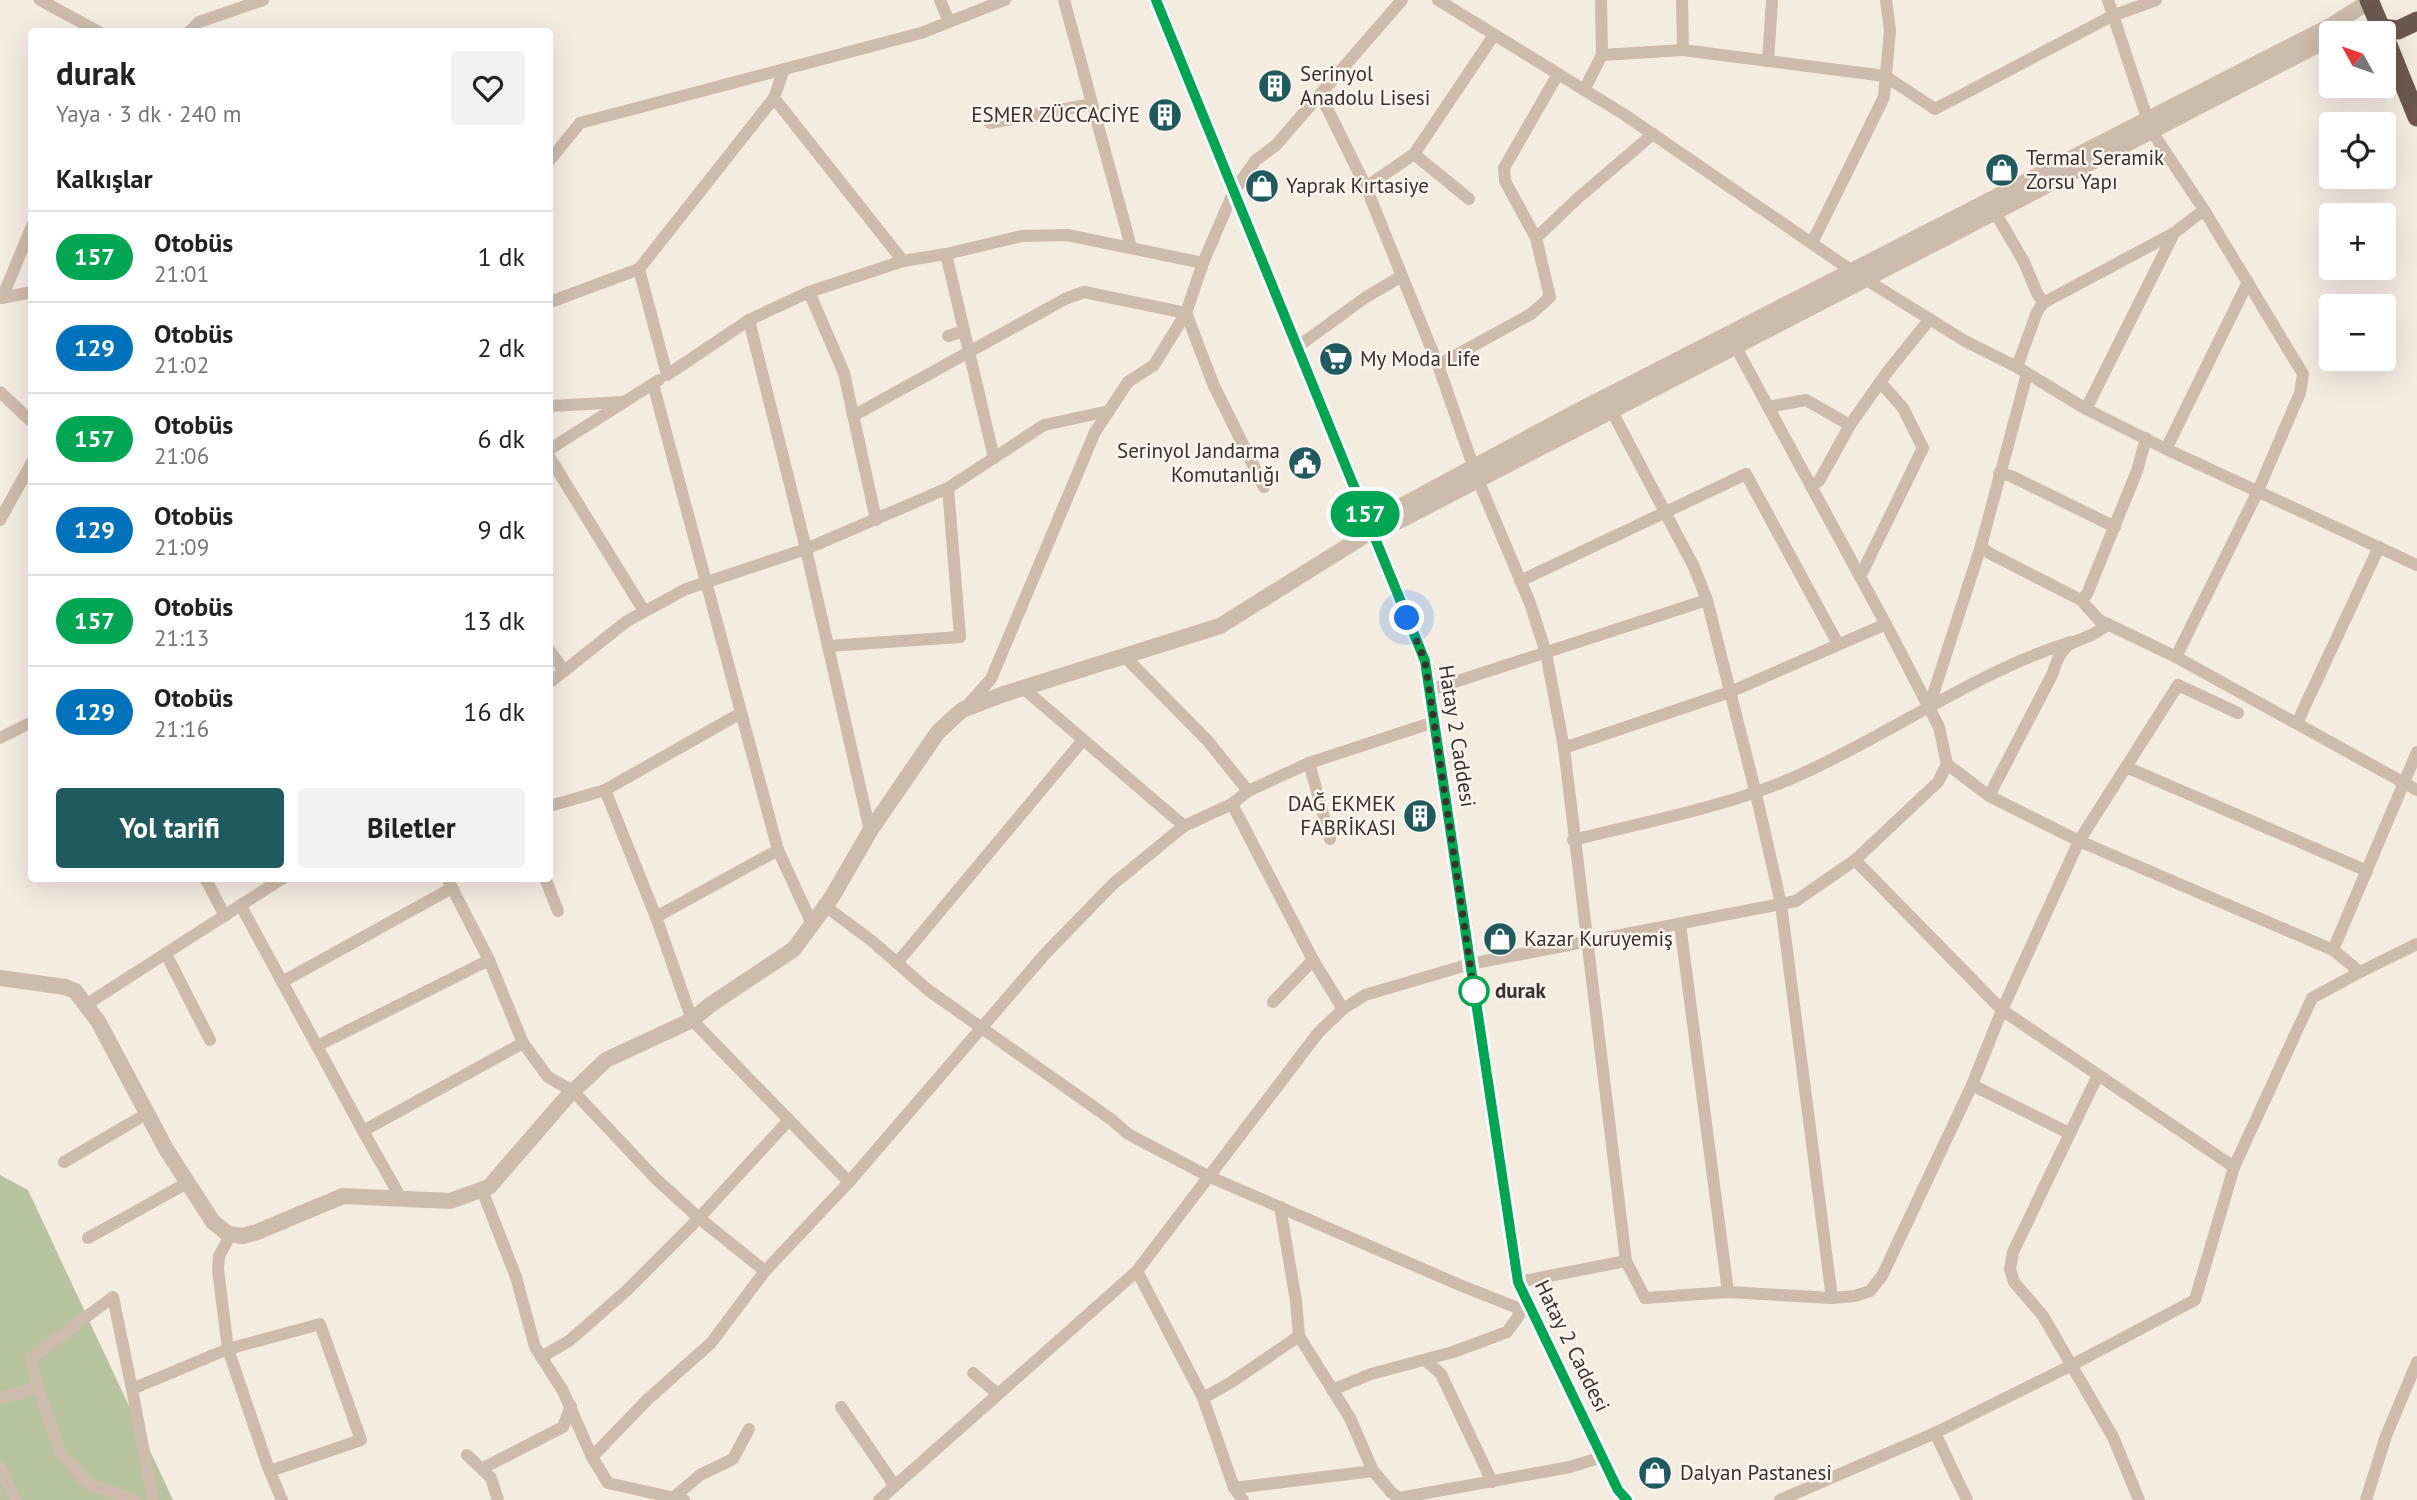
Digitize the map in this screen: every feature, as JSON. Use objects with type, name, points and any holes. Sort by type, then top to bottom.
[{"type":"highway","points":[[2370,0],[2378,21]]},
{"type":"highway","points":[[2396,30],[2417,21]]},
{"type":"highway","points":[[2396,66],[2417,117]]},
{"type":"street","points":[[40,0],[92,28]]},
{"type":"street","points":[[193,28],[199,22],[263,0]]},
{"type":"street","points":[[940,0],[949,22]]},
{"type":"street","points":[[553,156],[580,123],[921,33],[1004,0]]},
{"type":"street","points":[[1063,0],[1131,247]]},
{"type":"street","name":"Hatay 2 Caddesi","points":[[1156,0],[1425,661],[1518,1282],[1526,1312],[1618,1490],[1627,1500]]},
{"type":"street","points":[[0,978],[70,988],[87,1004],[187,1183],[213,1222],[231,1234],[243,1236],[257,1232],[343,1196],[450,1201],[489,1187],[573,1091],[606,1060],[692,1020],[794,949],[938,732],[991,679],[1095,432],[1129,382],[1154,365],[1186,313],[1203,263],[1233,193],[1255,160],[1276,145],[1402,0]]},
{"type":"street","points":[[1438,0],[1653,134],[1812,243],[1965,341],[2086,409],[2166,449],[2417,565]]},
{"type":"street","points":[[1584,90],[1602,55],[1601,0]]},
{"type":"street","points":[[1682,0],[1683,50]]},
{"type":"street","points":[[1768,61],[1772,0]]},
{"type":"street","points":[[1812,243],[1884,97],[1890,30],[1886,0]]},
{"type":"street","points":[[2108,0],[2148,125],[2204,210],[2303,374],[2300,393],[2257,493],[2176,657]]},
{"type":"street","points":[[1602,55],[1683,50],[1885,76],[1935,109],[2112,16],[2156,0]]},
{"type":"street","points":[[962,710],[1220,626],[1372,531],[1390,512],[1476,473],[2148,125],[2332,24],[2370,0]]},
{"type":"street","points":[[1366,187],[1414,154],[1494,35]]},
{"type":"street","points":[[2148,125],[2319,44]]},
{"type":"street","points":[[553,301],[639,269],[774,97],[784,69]]},
{"type":"street","points":[[1438,366],[1531,314],[1550,297],[1536,238],[1505,181],[1504,168],[1558,74]]},
{"type":"street","points":[[1320,94],[1366,187],[1402,276],[1546,653],[1564,748],[1585,942],[1626,1261],[1646,1298],[1728,1293],[1832,1298],[1863,1294],[1877,1285],[1972,1085],[2002,1010],[2079,841],[2126,766],[2178,685],[2238,713]]},
{"type":"street","points":[[774,97],[903,261]]},
{"type":"street","points":[[990,123],[1092,104]]},
{"type":"street","points":[[1536,238],[1653,134]]},
{"type":"street","points":[[1414,154],[1469,199]]},
{"type":"street","points":[[1992,206],[2024,262],[2043,303]]},
{"type":"street","points":[[1929,707],[1981,545],[2037,312],[2043,303],[2174,233],[2204,210]]},
{"type":"street","points":[[2086,409],[2174,233]]},
{"type":"street","points":[[553,447],[749,320],[809,292],[903,261],[1022,236],[1067,235],[1203,263]]},
{"type":"street","points":[[1,301],[28,236]]},
{"type":"street","points":[[946,254],[994,458]]},
{"type":"street","points":[[639,269],[667,375]]},
{"type":"street","points":[[1297,348],[1366,297],[1402,276]]},
{"type":"street","points":[[2166,449],[2248,282]]},
{"type":"street","points":[[809,292],[844,373],[876,520]]},
{"type":"street","points":[[853,415],[1065,299],[1084,292],[1186,313]]},
{"type":"street","points":[[1,301],[28,293]]},
{"type":"street","points":[[1186,313],[1213,386],[1264,487]]},
{"type":"street","points":[[1811,487],[1819,481],[1850,425],[1880,382],[1930,319]]},
{"type":"street","points":[[749,320],[806,550],[870,831]]},
{"type":"street","points":[[948,336],[964,331]]},
{"type":"street","points":[[879,1500],[1137,1272],[1318,1032],[1343,1009],[1365,995],[1470,964],[1796,901],[1855,860],[1938,782],[1947,764],[1939,727],[1732,340]]},
{"type":"street","points":[[1860,577],[1923,448],[1903,408],[1880,382]]},
{"type":"street","points":[[653,384],[778,850],[812,924]]},
{"type":"street","points":[[0,392],[28,418]]},
{"type":"street","points":[[1768,407],[1806,400],[1850,425]]},
{"type":"street","points":[[553,406],[623,402]]},
{"type":"street","points":[[1608,404],[1695,568],[1707,600],[1756,794],[1781,904],[1832,1298]]},
{"type":"street","points":[[553,680],[627,621],[686,589],[806,550],[948,488],[1044,425],[1109,411]]},
{"type":"street","points":[[2081,600],[2087,594],[2115,527],[2137,471],[2146,438]]},
{"type":"street","points":[[553,463],[644,611]]},
{"type":"street","points":[[0,520],[28,469]]},
{"type":"street","points":[[1999,473],[2011,476],[2115,527]]},
{"type":"street","points":[[1520,581],[1664,510],[1746,474],[1838,644]]},
{"type":"street","points":[[828,646],[960,637],[948,488]]},
{"type":"street","points":[[0,490],[15,492]]},
{"type":"street","points":[[1981,545],[1989,553],[2081,600],[2099,620],[2176,657],[2417,790]]},
{"type":"street","points":[[2297,723],[2379,547]]},
{"type":"street","points":[[1430,690],[1707,600]]},
{"type":"street","points":[[1573,840],[1756,794],[1810,770],[2043,651],[2102,630],[2108,624]]},
{"type":"street","points":[[1564,748],[1730,692],[1886,625]]},
{"type":"street","points":[[1989,796],[2053,673],[2058,654],[2071,642]]},
{"type":"street","points":[[553,654],[564,671]]},
{"type":"street","points":[[1125,657],[1207,740],[1248,791]]},
{"type":"street","points":[[1023,688],[1184,826]]},
{"type":"street","points":[[553,805],[605,790],[741,713]]},
{"type":"street","points":[[592,1457],[647,1400],[711,1343],[765,1270],[849,1182],[1045,954],[1112,884],[1184,826],[1232,804],[1248,791],[1309,763],[1434,722]]},
{"type":"street","points":[[0,738],[28,724]]},
{"type":"street","points":[[897,963],[1083,740]]},
{"type":"street","points":[[2333,950],[2417,752]]},
{"type":"street","points":[[1309,763],[1329,839]]},
{"type":"street","points":[[1947,764],[1989,796],[2079,841],[2333,950],[2360,972]]},
{"type":"street","points":[[2126,766],[2367,871]]},
{"type":"street","points":[[605,790],[656,917],[692,1020],[849,1182]]},
{"type":"street","points":[[1232,804],[1313,960],[1343,1009]]},
{"type":"street","points":[[656,917],[778,850]]},
{"type":"street","points":[[1855,860],[2002,1010],[2234,1167]]},
{"type":"street","points":[[207,882],[225,916]]},
{"type":"street","points":[[87,1004],[277,882]]},
{"type":"street","points":[[547,882],[558,911]]},
{"type":"street","points":[[282,982],[450,883],[489,960],[523,1043],[548,1077],[573,1091],[656,1179],[699,1219],[765,1270]]},
{"type":"street","points":[[241,906],[402,1200]]},
{"type":"street","points":[[825,906],[872,941],[928,990],[1128,1134],[1210,1177],[1526,1312]]},
{"type":"street","points":[[1680,924],[1728,1293]]},
{"type":"street","points":[[1780,1500],[1935,1433],[2195,1300],[2234,1167],[2312,999],[2417,944]]},
{"type":"street","points":[[166,954],[210,1040]]},
{"type":"street","points":[[317,1046],[489,960]]},
{"type":"street","points":[[1273,1002],[1313,960]]},
{"type":"street","points":[[363,1131],[523,1043]]},
{"type":"street","points":[[2098,1075],[2010,1263],[2014,1282],[2043,1316],[2113,1437],[2139,1500]]},
{"type":"street","points":[[1972,1085],[2069,1133]]},
{"type":"street","points":[[64,1162],[148,1113]]},
{"type":"street","points":[[541,1357],[569,1341],[625,1292],[699,1219],[789,1120]]},
{"type":"street","points":[[88,1238],[187,1183]]},
{"type":"street","points":[[482,1189],[516,1277],[535,1347],[571,1406],[592,1457],[608,1483],[679,1499],[700,1475],[733,1459],[749,1429]]},
{"type":"street","points":[[1280,1207],[1296,1301],[1299,1336],[1359,1435],[1373,1471],[1391,1492],[1399,1498],[1570,1467],[1602,1457]]},
{"type":"street","points":[[231,1234],[221,1252],[218,1270],[228,1349],[282,1500]]},
{"type":"street","points":[[1518,1282],[1626,1261]]},
{"type":"street","points":[[1137,1272],[1203,1398],[1234,1488],[1243,1500]]},
{"type":"street","points":[[135,1500],[88,1484],[61,1454],[38,1388],[32,1359],[113,1297],[153,1500]]},
{"type":"street","points":[[1332,1391],[1371,1374],[1425,1360],[1507,1332],[1518,1317],[1526,1312]]},
{"type":"street","points":[[132,1389],[228,1349],[320,1324],[360,1440],[270,1471]]},
{"type":"street","points":[[1203,1398],[1299,1336]]},
{"type":"street","points":[[1425,1360],[1441,1374],[1492,1482]]},
{"type":"street","points":[[2366,1500],[2393,1416],[2417,1362]]},
{"type":"street","points":[[973,1373],[999,1394]]},
{"type":"street","points":[[0,1398],[38,1388]]},
{"type":"street","points":[[483,1468],[564,1427],[571,1406]]},
{"type":"street","points":[[841,1406],[895,1486]]},
{"type":"street","points":[[1935,1433],[1967,1500]]},
{"type":"street","points":[[467,1455],[491,1478],[498,1500]]},
{"type":"street","points":[[0,1467],[16,1500]]},
{"type":"street","points":[[1234,1488],[1373,1471]]},
{"type":"green space","points":[[0,1175],[28,1190],[173,1500],[0,1500]]},
{"type":"bus line","name":"157","points":[[1156,0],[1425,661],[1518,1282],[1618,1490],[1627,1500]]},
{"type":"place","name":"Serinyol Anadolu Lisesi","points":[[1275,86]]},
{"type":"place","name":"ESMER ZÜCCACİYE","points":[[1165,115]]},
{"type":"place","name":"Termal Seramik Zorsu Yapı","points":[[2002,170]]},
{"type":"place","name":"Yaprak Kırtasiye","points":[[1262,186]]},
{"type":"place","name":"My Moda Life","points":[[1336,359]]},
{"type":"place","name":"Serinyol Jandarma Komutanlığı","points":[[1305,463]]},
{"type":"place","name":"DAĞ EKMEK FABRİKASI","points":[[1420,816]]},
{"type":"place","name":"Kazar Kuruyemiş","points":[[1500,939]]},
{"type":"place","name":"durak","points":[[1474,991]]},
{"type":"place","name":"Dalyan Pastanesi","points":[[1655,1473]]},
{"type":"route","points":[[1407,618],[1425,661],[1474,991]]}]
